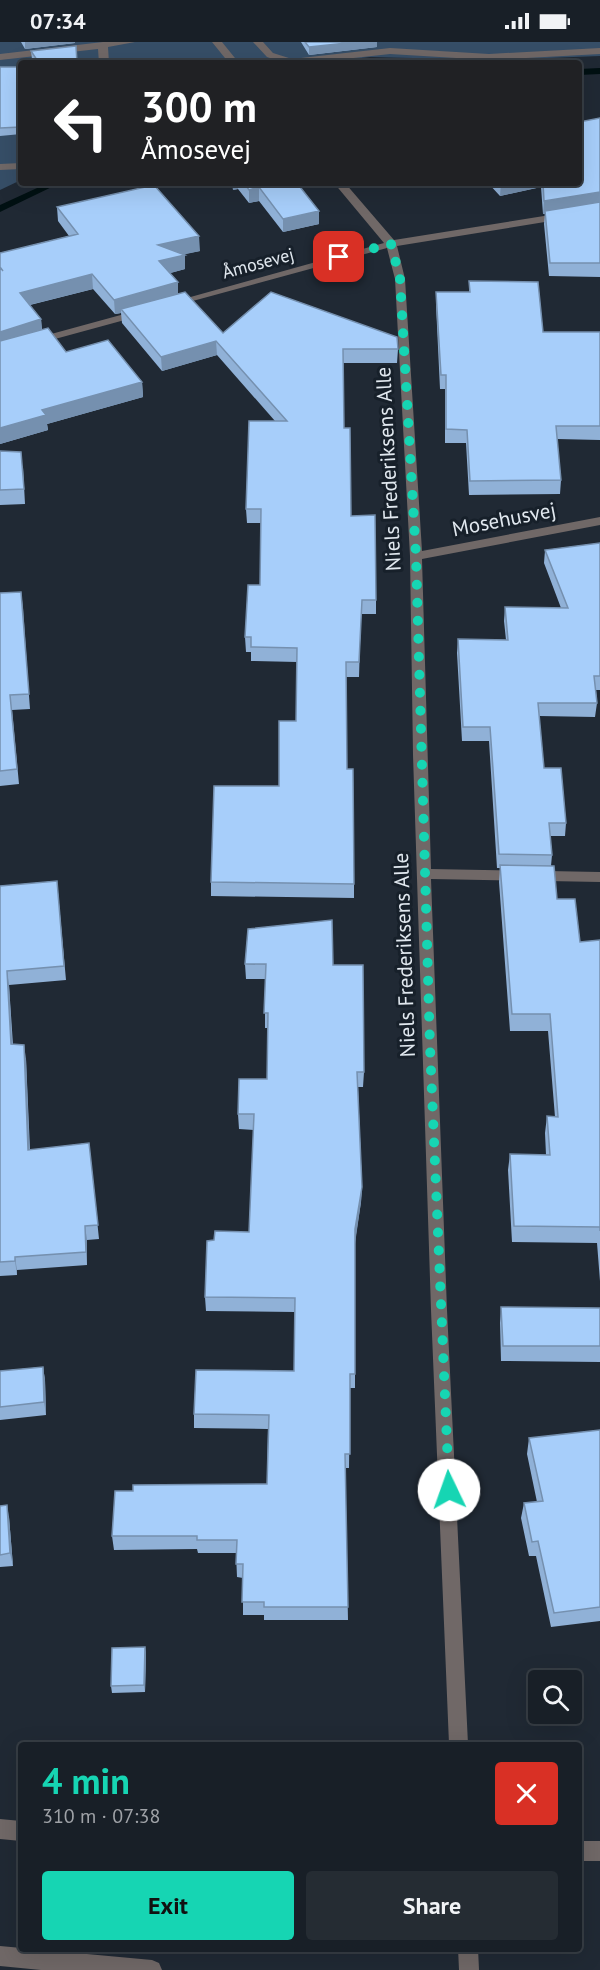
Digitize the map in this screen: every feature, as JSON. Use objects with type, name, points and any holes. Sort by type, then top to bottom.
[{"type":"street","points":[[0,57],[130,42]]},
{"type":"street","points":[[217,42],[232,60]]},
{"type":"street","points":[[258,42],[270,55],[285,60]]},
{"type":"street","points":[[103,45],[104,60]]},
{"type":"street","points":[[309,60],[390,51],[489,57],[600,51]]},
{"type":"street","points":[[0,167],[18,166]]},
{"type":"street","name":"Niels Frederiksens Alle","points":[[342,186],[391,244],[400,279],[416,556],[424,874],[459,1742]]},
{"type":"street","name":"Åmosevej","points":[[0,351],[391,244],[600,210]]},
{"type":"street","name":"Mosehusvej","points":[[416,556],[600,521]]},
{"type":"street","points":[[424,874],[600,877]]},
{"type":"street","points":[[0,1829],[18,1831]]},
{"type":"street","points":[[582,1851],[600,1851]]},
{"type":"street","points":[[468,1952],[469,1970]]},
{"type":"street","points":[[0,1956],[152,1970]]},
{"type":"shaded area","points":[[0,42],[600,42],[600,56],[497,60],[370,57],[344,60],[18,60],[18,181],[0,190]]},
{"type":"building","points":[[305,42],[356,42],[309,47]]},
{"type":"building","points":[[76,46],[77,60],[37,60],[31,51]]},
{"type":"building","points":[[0,67],[18,67],[18,127],[0,128]]},
{"type":"building","points":[[600,118],[600,192],[544,201],[543,186],[582,186],[582,121]]},
{"type":"building","points":[[155,186],[199,236],[158,245],[185,255],[159,261],[178,282],[114,300],[92,274],[20,293],[41,319],[0,332],[0,253],[78,234],[57,207]]},
{"type":"building","points":[[246,186],[299,186],[319,211],[283,219],[259,187],[249,190]]},
{"type":"building","points":[[600,202],[600,263],[550,263],[545,211]]},
{"type":"building","points":[[469,281],[538,282],[543,332],[600,332],[600,426],[556,426],[561,480],[470,481],[467,430],[446,429],[446,375],[441,375],[436,292],[470,292]]},
{"type":"building","points":[[185,292],[223,333],[271,292],[397,337],[398,349],[343,349],[344,428],[350,428],[351,516],[375,515],[376,600],[362,600],[359,662],[346,662],[347,769],[353,769],[354,884],[211,882],[214,786],[279,786],[279,721],[296,721],[297,648],[251,647],[251,637],[245,637],[248,585],[260,585],[261,509],[246,509],[249,421],[287,421],[216,341],[161,357],[121,309]]},
{"type":"building","points":[[48,328],[66,352],[108,340],[142,382],[42,410],[46,415],[0,428],[0,341]]},
{"type":"building","points":[[0,451],[21,452],[24,489],[0,490]]},
{"type":"building","points":[[600,543],[600,676],[594,676],[597,703],[538,703],[544,768],[561,768],[566,823],[549,823],[552,855],[499,854],[490,727],[463,727],[458,639],[508,640],[505,607],[568,608],[545,550]]},
{"type":"building","points":[[21,592],[29,694],[10,695],[17,769],[0,771],[0,593]]},
{"type":"building","points":[[500,865],[554,866],[557,899],[575,899],[580,942],[600,940],[600,1227],[514,1226],[510,1154],[550,1155],[547,1116],[558,1117],[550,1014],[512,1014]]},
{"type":"building","points":[[57,881],[64,966],[7,971],[11,1044],[24,1045],[28,1150],[89,1143],[98,1225],[85,1226],[86,1252],[15,1257],[15,1261],[0,1262],[0,886]]},
{"type":"building","points":[[332,920],[333,965],[363,965],[364,1072],[357,1072],[362,1187],[355,1229],[355,1374],[350,1374],[350,1454],[345,1454],[348,1607],[264,1607],[264,1602],[242,1602],[243,1564],[236,1564],[237,1540],[197,1540],[197,1536],[112,1536],[115,1491],[133,1491],[133,1485],[267,1484],[269,1415],[194,1414],[196,1370],[294,1371],[295,1298],[205,1297],[207,1241],[214,1240],[215,1231],[249,1232],[254,1114],[238,1114],[239,1079],[267,1079],[268,1013],[264,1013],[266,964],[245,964],[248,929]]},
{"type":"building","points":[[501,1307],[600,1308],[600,1346],[503,1346]]},
{"type":"building","points":[[43,1367],[44,1402],[0,1407],[0,1371]]},
{"type":"building","points":[[600,1430],[600,1607],[554,1613],[538,1541],[532,1542],[524,1503],[543,1501],[529,1438]]},
{"type":"building","points":[[7,1505],[10,1553],[0,1555],[0,1506]]},
{"type":"building","points":[[145,1647],[144,1685],[111,1686],[112,1648]]},
{"type":"waterway","points":[[582,72],[600,71]]},
{"type":"waterway","points":[[0,209],[49,186]]},
{"type":"route","points":[[339,257],[391,244],[400,279],[416,556],[430,1047],[449,1490]]}]
